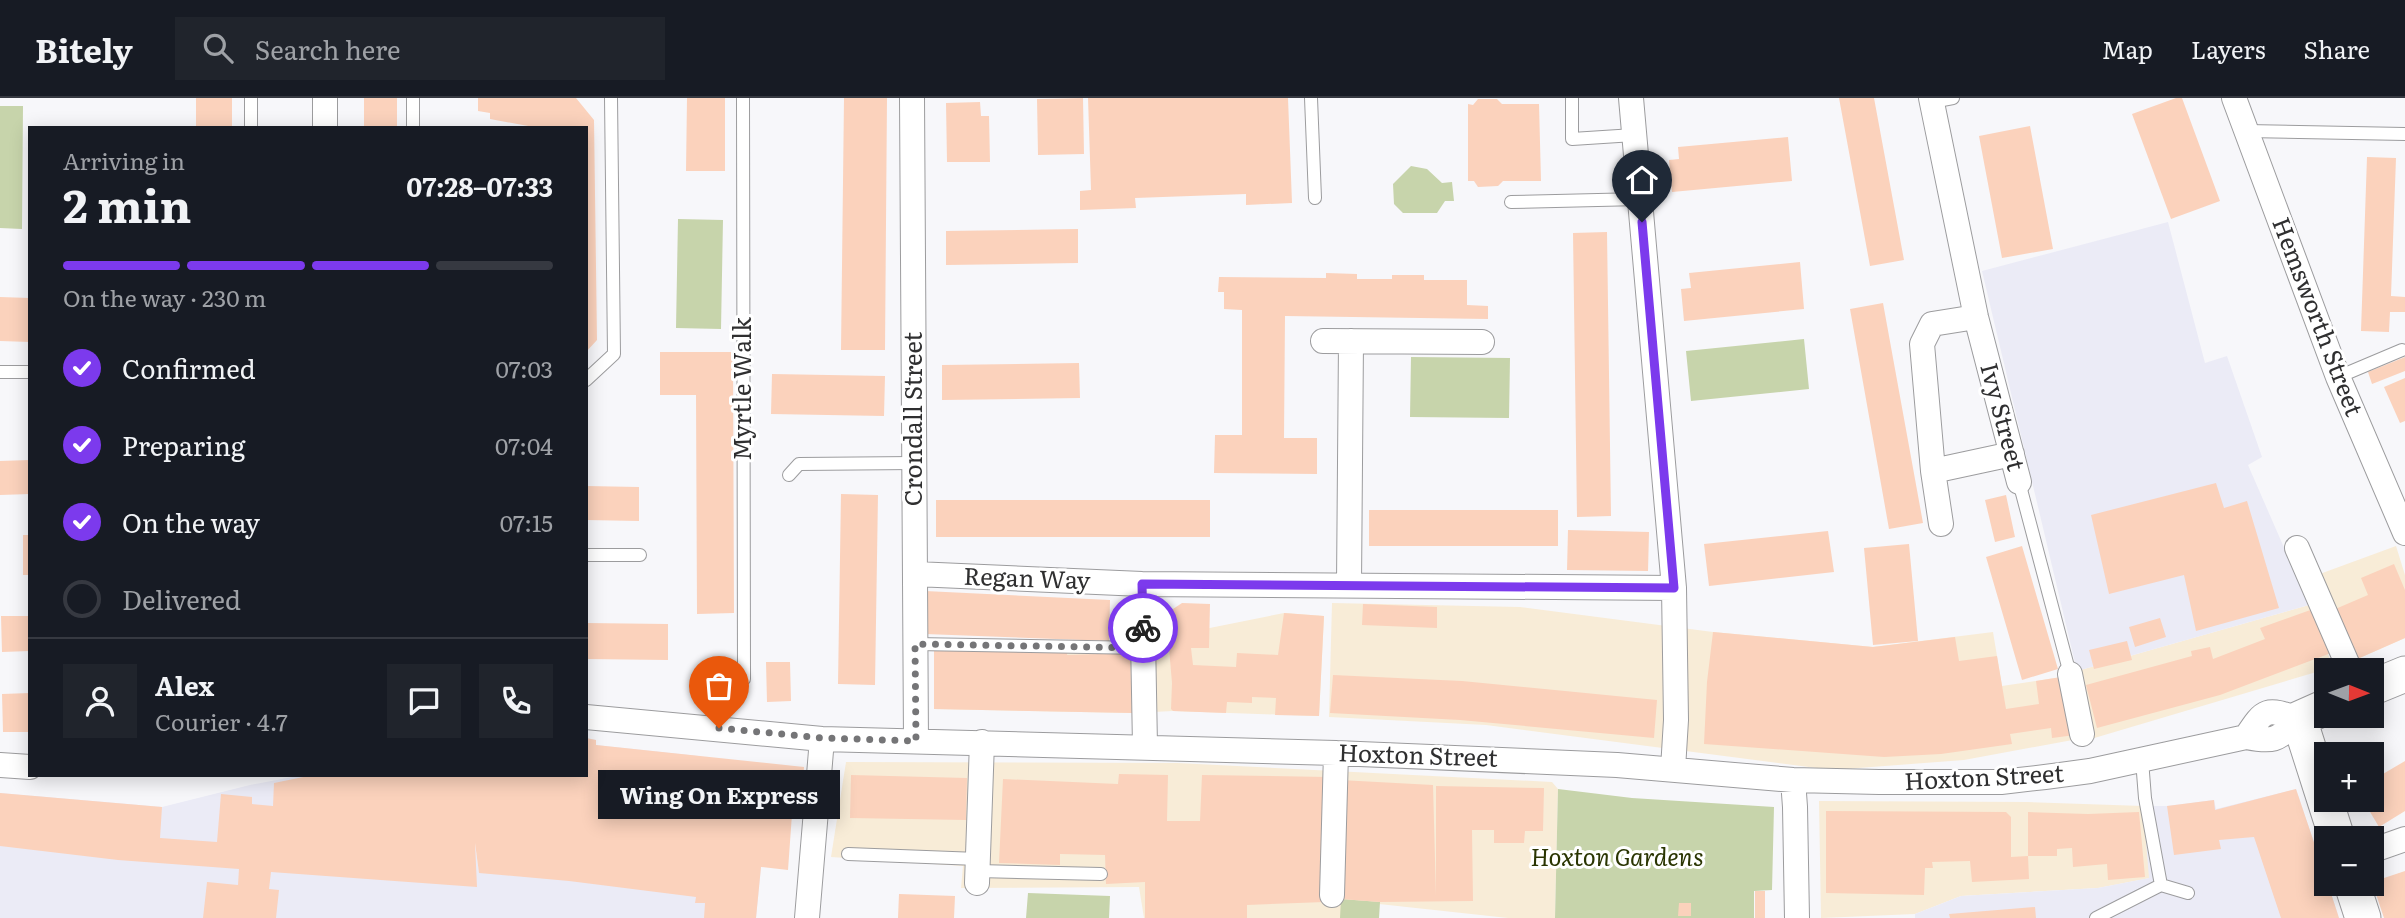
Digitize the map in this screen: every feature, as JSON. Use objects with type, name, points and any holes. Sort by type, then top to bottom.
[{"type":"street","points":[[325,126],[326,98]]},
{"type":"street","name":"Crondall Street","points":[[912,98],[916,741]]},
{"type":"street","points":[[1630,98],[1674,588],[1676,720],[1673,769]]},
{"type":"street","name":"Hemsworth Street","points":[[2234,98],[2338,377],[2405,533]]},
{"type":"street","name":"Ivy Street","points":[[1939,99],[1976,317],[2019,482]]},
{"type":"street","points":[[1941,524],[1933,471],[1922,344],[1932,324],[1976,317]]},
{"type":"street","points":[[1323,341],[1482,342]]},
{"type":"street","points":[[1349,585],[1351,341]]},
{"type":"street","points":[[1933,471],[2012,454]]},
{"type":"street","points":[[2297,548],[2345,658]]},
{"type":"street","name":"Regan Way","points":[[915,574],[1142,584],[1674,588]]},
{"type":"street","points":[[1142,584],[1144,746]]},
{"type":"street","name":"Ivy Street","points":[[2070,674],[2082,734]]},
{"type":"street","points":[[2384,683],[2405,674]]},
{"type":"street","points":[[2312,713],[2335,826]]},
{"type":"street","name":"Hoxton Street","points":[[588,717],[822,738],[1336,752],[1673,769],[1793,780],[2001,782],[2090,771],[2246,737],[2268,741],[2278,738],[2312,713]]},
{"type":"street","points":[[807,918],[822,738]]},
{"type":"street","points":[[978,871],[982,742]]},
{"type":"street","points":[[1332,895],[1336,752]]},
{"type":"street","points":[[0,765],[28,767]]},
{"type":"street","points":[[1793,780],[1797,918]]},
{"type":"street","points":[[2384,846],[2405,839]]},
{"type":"street","points":[[2356,896],[2363,918]]},
{"type":"lane","points":[[251,98],[251,126]]},
{"type":"lane","points":[[413,98],[413,126]]},
{"type":"lane","points":[[588,378],[614,354],[611,98]]},
{"type":"lane","name":"Myrtle Walk","points":[[743,98],[744,679]]},
{"type":"lane","points":[[1311,98],[1315,198]]},
{"type":"lane","points":[[1572,98],[1572,139],[1634,135]]},
{"type":"lane","points":[[2246,131],[2405,134]]},
{"type":"lane","points":[[1511,202],[1640,199]]},
{"type":"lane","points":[[2338,377],[2402,350]]},
{"type":"lane","points":[[0,372],[28,372]]},
{"type":"lane","points":[[789,475],[799,464],[914,463]]},
{"type":"lane","name":"Ivy Street","points":[[2019,482],[2070,674]]},
{"type":"lane","points":[[588,555],[640,555]]},
{"type":"lane","points":[[915,644],[1144,648]]},
{"type":"lane","points":[[2142,760],[2145,798],[2161,885]]},
{"type":"lane","points":[[848,854],[978,871],[1101,874]]},
{"type":"lane","points":[[2096,918],[2161,885],[2188,893]]},
{"type":"shaded area","points":[[2168,222],[2205,363],[2227,356],[2262,457],[2248,465],[2309,605],[2077,671],[1982,271]]},
{"type":"shaded area","points":[[2396,546],[2405,575],[2405,638],[2354,658],[2317,575]]},
{"type":"shaded area","points":[[1332,603],[1520,607],[1713,632],[1873,647],[1993,632],[2002,686],[2062,677],[2078,739],[1964,760],[1832,770],[1486,725],[1329,717]]},
{"type":"shaded area","points":[[2309,605],[2330,658],[2314,658],[2314,673],[2091,739],[2077,671]]},
{"type":"shaded area","points":[[1284,613],[1324,616],[1319,716],[1173,711],[1132,713],[934,709],[934,651],[1130,644]]},
{"type":"shaded area","points":[[588,738],[596,740],[596,745],[699,756],[698,862],[761,867],[756,918],[0,918],[0,793],[162,807],[292,777],[459,777],[479,872],[584,777],[588,777]]},
{"type":"shaded area","points":[[846,762],[1177,763],[1552,782],[1558,789],[1555,918],[1508,918],[1379,904],[1378,918],[1144,918],[1139,887],[961,888],[963,866],[831,857]]},
{"type":"shaded area","points":[[2296,789],[2314,842],[2314,896],[2332,896],[2339,918],[1915,918],[1915,914],[1961,896],[2098,888],[2149,878],[2143,806],[2214,800],[2216,809]]},
{"type":"shaded area","points":[[1819,801],[2028,802],[2143,806],[2150,878],[2098,888],[1961,896],[1915,914],[1821,918]]},
{"type":"green space","points":[[0,106],[23,106],[22,229],[0,228]]},
{"type":"green space","points":[[1411,166],[1427,169],[1442,183],[1452,182],[1454,201],[1445,201],[1437,213],[1403,213],[1394,204],[1393,184]]},
{"type":"green space","points":[[678,219],[723,220],[721,329],[676,328]]},
{"type":"green space","points":[[1804,339],[1809,389],[1691,401],[1686,351]]},
{"type":"green space","points":[[1411,357],[1510,358],[1509,418],[1410,417]]},
{"type":"green space","name":"Hoxton Gardens","points":[[1558,789],[1632,798],[1774,807],[1772,890],[1754,891],[1754,918],[1555,918]]},
{"type":"green space","points":[[1028,893],[1110,896],[1109,918],[1026,918]]},
{"type":"green space","points":[[1341,899],[1380,902],[1379,918],[1340,918]]},
{"type":"building","points":[[196,98],[232,98],[232,126],[196,126]]},
{"type":"building","points":[[364,98],[397,98],[397,126],[364,126]]},
{"type":"building","points":[[478,98],[576,98],[594,120],[597,340],[588,350],[588,126],[528,126],[490,119],[490,113],[478,111]]},
{"type":"building","points":[[687,98],[725,98],[725,171],[686,171]]},
{"type":"building","points":[[844,98],[887,98],[885,350],[841,350]]},
{"type":"building","points":[[1083,98],[1084,154],[1038,155],[1037,99]]},
{"type":"building","points":[[1088,98],[1288,98],[1292,203],[1246,205],[1246,194],[1135,198],[1136,208],[1080,210],[1080,191],[1091,190]]},
{"type":"building","points":[[1839,98],[1874,98],[1904,260],[1870,266]]},
{"type":"building","points":[[2182,98],[2220,201],[2171,219],[2132,114]]},
{"type":"building","points":[[1478,99],[1497,99],[1502,104],[1539,104],[1541,181],[1503,181],[1498,186],[1478,187],[1474,181],[1468,181],[1468,104],[1473,105]]},
{"type":"building","points":[[980,102],[981,116],[989,116],[990,162],[947,162],[946,103]]},
{"type":"building","points":[[2030,126],[2053,249],[2002,258],[1979,136]]},
{"type":"building","points":[[1788,137],[1792,181],[1672,192],[1669,160],[1679,159],[1678,147]]},
{"type":"building","points":[[2367,157],[2396,158],[2391,296],[2405,297],[2405,312],[2390,312],[2389,332],[2361,331]]},
{"type":"building","points":[[1078,229],[1078,263],[946,265],[946,231]]},
{"type":"building","points":[[1607,232],[1611,516],[1577,517],[1573,233]]},
{"type":"building","points":[[1800,262],[1804,309],[1684,321],[1681,289],[1691,288],[1689,273]]},
{"type":"building","points":[[1326,273],[1357,274],[1357,279],[1424,275],[1424,280],[1467,280],[1467,305],[1488,306],[1488,319],[1285,316],[1284,438],[1317,438],[1317,474],[1214,473],[1215,435],[1242,435],[1242,310],[1224,309],[1224,292],[1218,292],[1219,277],[1326,278]]},
{"type":"building","points":[[0,297],[28,298],[28,342],[0,341]]},
{"type":"building","points":[[1883,303],[1923,523],[1889,529],[1850,309]]},
{"type":"building","points":[[660,352],[733,352],[734,613],[697,614],[696,395],[660,395]]},
{"type":"building","points":[[2405,357],[2405,371],[2372,384],[2368,372]]},
{"type":"building","points":[[1079,363],[1080,398],[942,400],[942,365]]},
{"type":"building","points":[[772,374],[885,376],[884,416],[771,414]]},
{"type":"building","points":[[2405,378],[2405,421],[2400,423],[2384,387]]},
{"type":"building","points":[[28,460],[28,494],[0,495],[0,461]]},
{"type":"building","points":[[2216,483],[2224,508],[2247,501],[2279,608],[2196,631],[2184,575],[2109,594],[2091,515]]},
{"type":"building","points":[[588,486],[639,487],[639,521],[588,520]]},
{"type":"building","points":[[841,494],[878,495],[875,685],[838,684]]},
{"type":"building","points":[[2006,495],[2015,537],[1995,542],[1985,500]]},
{"type":"building","points":[[936,500],[1210,500],[1210,537],[936,537]]},
{"type":"building","points":[[1369,510],[1558,510],[1558,546],[1369,546]]},
{"type":"building","points":[[1568,530],[1649,532],[1648,571],[1567,570]]},
{"type":"building","points":[[1828,531],[1834,572],[1709,586],[1704,544]]},
{"type":"building","points":[[23,535],[28,535],[28,575],[23,575]]},
{"type":"building","points":[[1909,544],[1918,641],[1873,645],[1864,548]]},
{"type":"building","points":[[2022,546],[2058,669],[2022,680],[1986,557]]},
{"type":"building","points":[[2394,564],[2405,590],[2405,638],[2354,658],[2333,610],[2368,595],[2361,578]]},
{"type":"building","points":[[925,591],[1110,600],[1109,641],[925,634]]},
{"type":"building","points":[[1182,603],[1210,604],[1209,648],[1191,648],[1193,665],[1236,667],[1237,653],[1278,655],[1284,613],[1324,616],[1319,716],[1275,715],[1276,698],[1252,697],[1252,703],[1227,702],[1226,713],[1173,711],[1169,648],[1170,611]]},
{"type":"building","points":[[1363,604],[1437,607],[1437,628],[1362,625]]},
{"type":"building","points":[[2316,608],[2331,653],[2220,695],[2097,728],[2086,685],[2192,656],[2191,651],[2210,647],[2213,659],[2265,639],[2260,628]]},
{"type":"building","points":[[1,616],[28,616],[28,651],[2,652]]},
{"type":"building","points":[[2160,618],[2166,637],[2135,647],[2129,627]]},
{"type":"building","points":[[588,623],[668,624],[668,660],[588,659]]},
{"type":"building","points":[[1713,632],[1873,647],[1955,637],[1959,661],[1997,656],[2006,709],[2039,704],[2036,681],[2061,677],[2075,735],[2052,738],[2051,728],[2010,734],[2012,744],[1941,754],[1884,757],[1704,744]]},
{"type":"building","points":[[2127,641],[2132,660],[2094,669],[2089,650]]},
{"type":"building","points":[[1068,650],[1067,655],[1130,653],[1132,713],[934,709],[934,651]]},
{"type":"building","points":[[766,662],[790,662],[791,701],[767,702]]},
{"type":"building","points":[[1333,675],[1462,681],[1657,700],[1654,738],[1460,720],[1330,713]]},
{"type":"building","points":[[28,693],[28,732],[3,732],[2,694]]},
{"type":"building","points":[[588,738],[596,740],[596,745],[804,767],[801,814],[792,814],[788,870],[761,867],[756,918],[704,918],[705,903],[695,903],[696,897],[479,873],[475,843],[477,887],[271,872],[269,889],[279,890],[276,918],[203,918],[207,882],[238,885],[239,869],[118,860],[0,846],[0,793],[162,807],[160,838],[217,842],[221,794],[252,797],[252,804],[273,806],[274,783],[303,777],[588,777]]},
{"type":"building","points":[[2405,761],[2405,811],[2378,826],[2370,812],[2384,812],[2384,773]]},
{"type":"building","points":[[1119,774],[1168,775],[1167,821],[1200,821],[1202,775],[1328,777],[1325,902],[1247,905],[1247,918],[1145,918],[1145,882],[1106,884],[1105,855],[1060,854],[1060,865],[999,863],[1003,779],[1118,784]]},
{"type":"building","points":[[851,775],[967,778],[966,820],[850,818]]},
{"type":"building","points":[[1340,780],[1433,785],[1436,896],[1436,786],[1544,788],[1543,831],[1525,831],[1524,843],[1494,843],[1494,830],[1472,830],[1473,901],[1380,902],[1341,899]]},
{"type":"building","points":[[2296,789],[2314,842],[2314,896],[2332,896],[2339,918],[2281,918],[2254,837],[2219,840],[2221,849],[2174,855],[2167,806],[2214,800],[2215,810]]},
{"type":"building","points":[[1826,811],[2006,812],[2011,817],[2011,857],[2028,856],[2029,879],[1972,882],[1970,861],[1932,862],[1933,868],[1925,868],[1924,895],[1826,893]]},
{"type":"building","points":[[2028,812],[2139,812],[2145,877],[2108,880],[2107,864],[2073,867],[2072,848],[2057,849],[2057,856],[2028,856]]},
{"type":"building","points":[[2405,871],[2405,918],[2384,918],[2377,896],[2384,896],[2384,878]]},
{"type":"building","points":[[1755,891],[1765,891],[1765,918],[1755,918]]},
{"type":"building","points":[[899,894],[955,896],[954,918],[898,918]]},
{"type":"building","points":[[1679,903],[1691,903],[1691,916],[1678,916]]},
{"type":"building","points":[[2035,907],[2036,918],[1950,918],[1949,914]]},
{"type":"way so far","points":[[719,728],[822,738],[916,741],[915,644],[1144,648],[1143,628]]},
{"type":"place","name":"Wing On Express","points":[[719,728]]},
{"type":"route","points":[[1143,628],[1142,584],[1674,588],[1642,222]]}]
